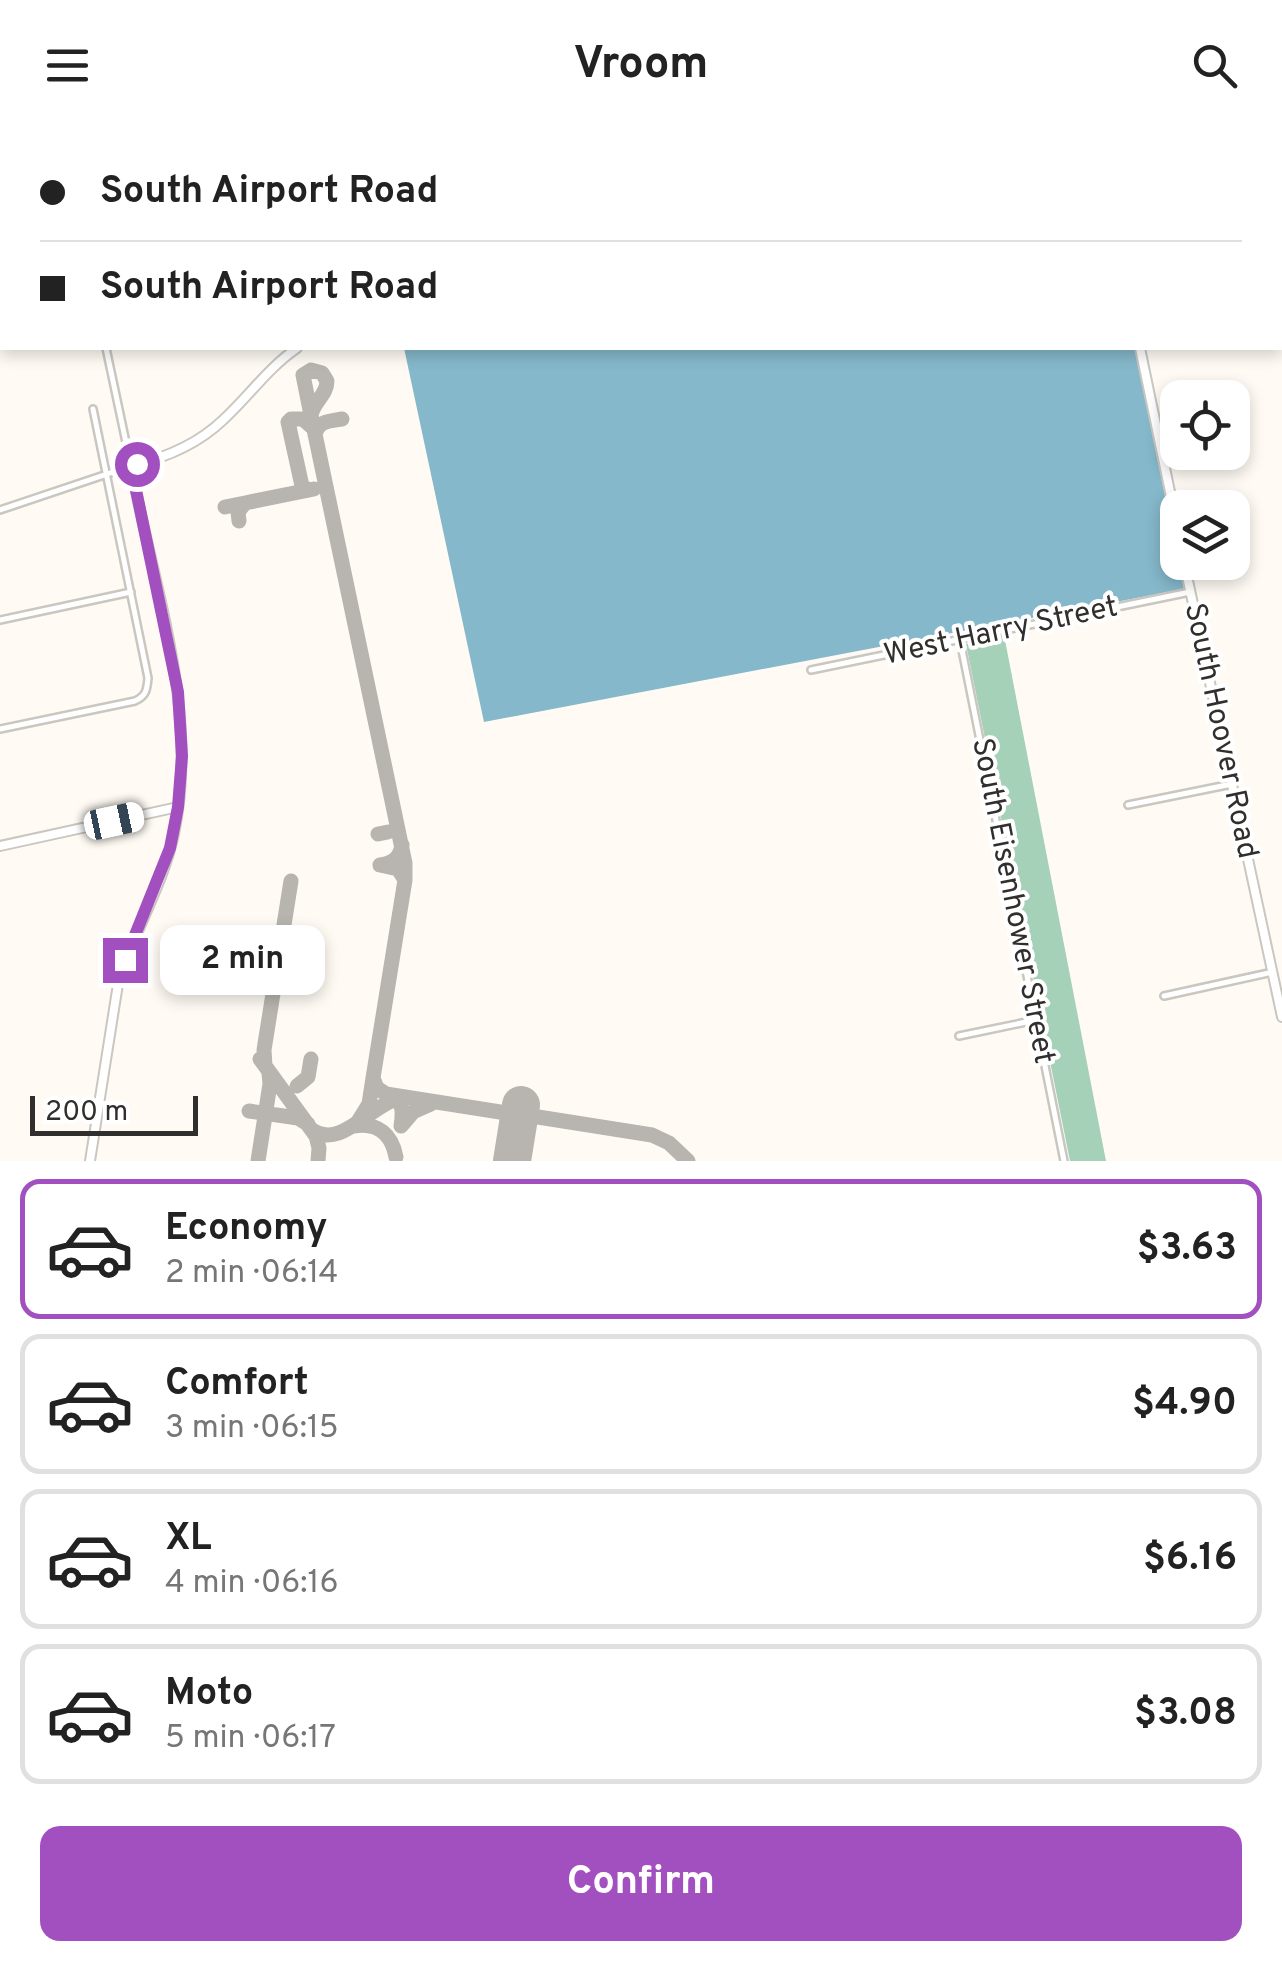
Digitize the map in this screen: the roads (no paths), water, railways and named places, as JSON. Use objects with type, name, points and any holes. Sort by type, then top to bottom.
[{"type":"street","points":[[90,1161],[118,984],[170,848],[182,756],[178,692],[106,350]]},
{"type":"street","points":[[0,510],[172,453],[198,440],[294,350]]},
{"type":"street","points":[[1140,350],[1170,490]]},
{"type":"street","points":[[0,729],[135,701],[147,689],[148,678],[93,410]]},
{"type":"street","name":"South Hoover Road","points":[[1188,580],[1282,1016]]},
{"type":"street","points":[[0,620],[131,592]]},
{"type":"street","name":"West Harry Street","points":[[811,670],[1190,592]]},
{"type":"street","name":"South Eisenhower Street","points":[[960,640],[1064,1161]]},
{"type":"street","points":[[1128,805],[1232,784]]},
{"type":"street","points":[[0,846],[178,807]]},
{"type":"street","points":[[1164,996],[1272,972]]},
{"type":"street","points":[[959,1036],[1036,1020]]},
{"type":"water","points":[[404,350],[1135,350],[1164,490],[1160,490],[1160,580],[1182,580],[1184,589],[484,722]]}]
